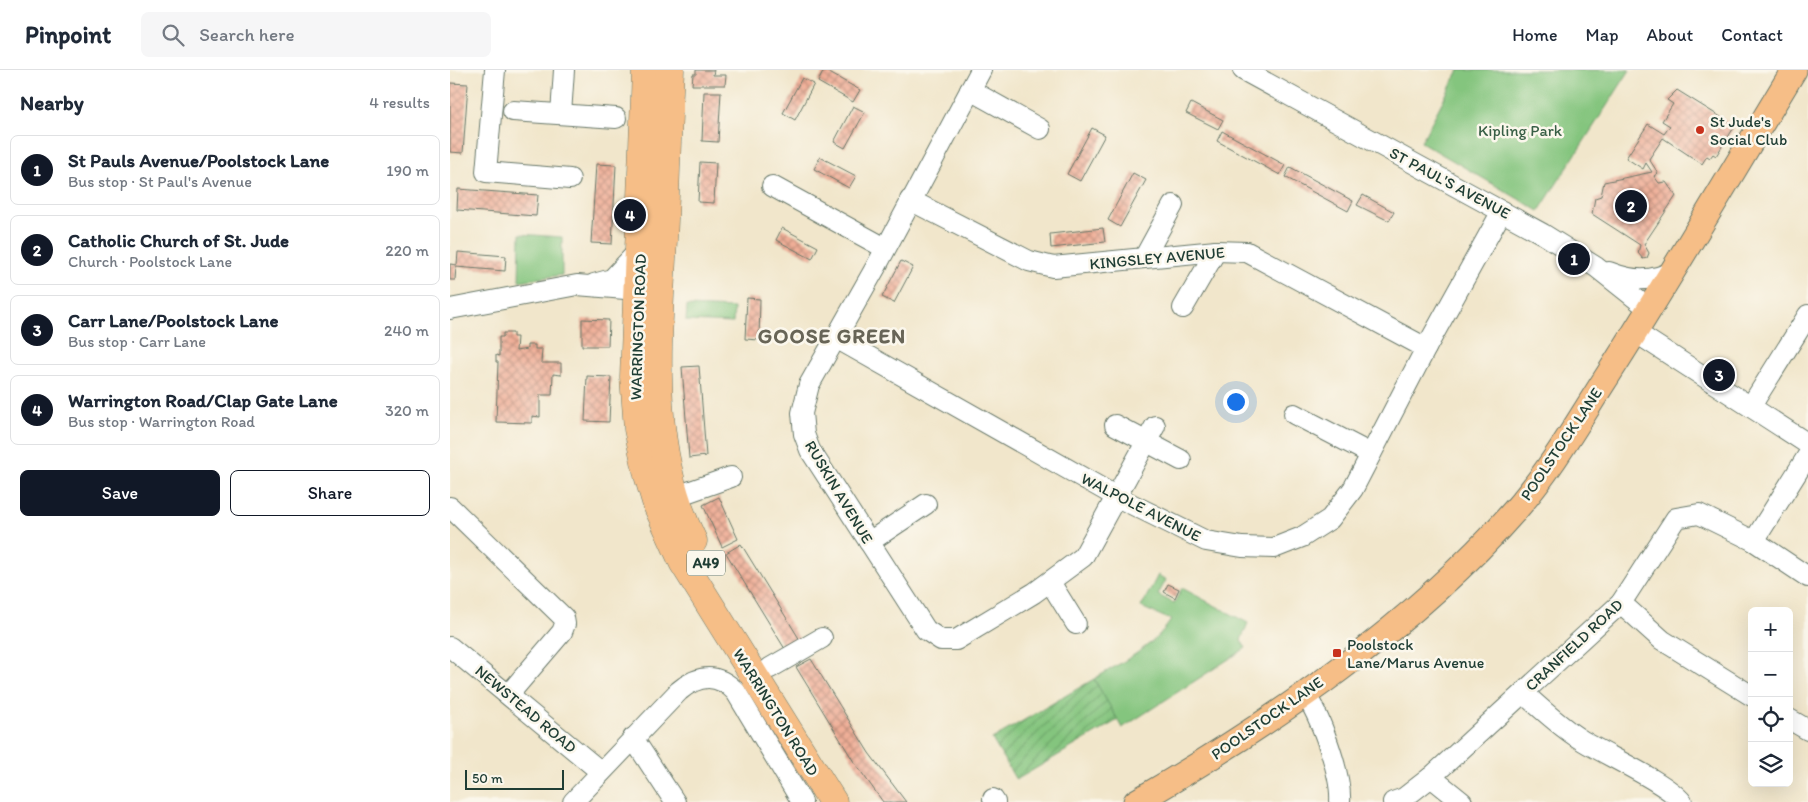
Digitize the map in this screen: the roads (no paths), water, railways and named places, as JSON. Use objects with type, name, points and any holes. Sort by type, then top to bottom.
[{"type":"highway","name":"WARRINGTON ROAD","points":[[646,70],[640,249],[650,291],[660,424],[666,465],[674,497],[683,521],[697,548],[853,802]]},
{"type":"highway","name":"WARRINGTON ROAD","points":[[670,70],[650,291],[635,402],[638,429],[657,506],[683,562],[833,802]]},
{"type":"main road","name":"POOLSTOCK LANE","points":[[1136,802],[1208,758],[1356,656],[1409,613],[1477,551],[1519,506],[1551,464],[1635,332],[1794,70]]},
{"type":"street","points":[[495,70],[486,172],[570,179]]},
{"type":"street","points":[[561,114],[564,70]]},
{"type":"street","name":"RUSKIN AVENUE","points":[[981,70],[806,393],[802,424],[810,450],[926,630],[941,640],[956,640],[1050,582],[1087,553],[1151,434]]},
{"type":"street","name":"ST PAUL'S AVENUE","points":[[1243,70],[1265,75],[1502,211],[1596,267],[1649,309]]},
{"type":"street","points":[[970,90],[1040,130]]},
{"type":"street","points":[[513,110],[616,118]]},
{"type":"street","points":[[772,186],[886,248]]},
{"type":"street","name":"KINGSLEY AVENUE","points":[[910,200],[1029,261],[1053,266],[1216,251],[1247,252],[1426,348]]},
{"type":"street","points":[[1144,258],[1173,205]]},
{"type":"street","name":"WALPOLE AVENUE","points":[[836,338],[1117,497],[1206,540],[1242,547],[1274,548],[1302,537],[1330,519],[1353,489],[1426,348],[1502,211]]},
{"type":"street","points":[[450,309],[555,288],[588,285],[612,279],[640,249]]},
{"type":"street","points":[[1183,308],[1216,251]]},
{"type":"street","points":[[1596,267],[1631,279],[1657,278],[1674,270]]},
{"type":"street","points":[[588,285],[650,291]]},
{"type":"street","points":[[1751,406],[1808,315]]},
{"type":"street","points":[[1635,332],[1808,444]]},
{"type":"street","points":[[1294,414],[1371,454]]},
{"type":"street","points":[[1115,425],[1151,434],[1181,460]]},
{"type":"street","points":[[1754,541],[1808,455]]},
{"type":"street","points":[[674,497],[731,477]]},
{"type":"street","points":[[869,542],[926,504]]},
{"type":"street","points":[[450,507],[564,618],[565,624],[562,632],[509,694]]},
{"type":"street","name":"CRANFIELD ROAD","points":[[1393,802],[1404,798],[1431,777],[1621,603],[1676,518],[1699,514],[1754,541],[1808,577]]},
{"type":"street","points":[[1050,582],[1076,624]]},
{"type":"street","points":[[1621,603],[1662,640],[1748,694]]},
{"type":"street","points":[[770,668],[822,638]]},
{"type":"street","name":"NEWSTEAD ROAD","points":[[450,647],[601,772]]},
{"type":"street","points":[[573,802],[686,685],[703,677],[722,680],[736,692],[802,802]]},
{"type":"street","points":[[1304,693],[1316,711],[1338,778],[1340,802]]},
{"type":"street","points":[[1523,693],[1579,739],[1657,784],[1682,802]]},
{"type":"street","points":[[1793,721],[1808,730]]},
{"type":"street","points":[[633,738],[675,802]]},
{"type":"street","points":[[1431,777],[1462,802]]},
{"type":"place","name":"St Jude's Social Club","points":[[1700,130]]},
{"type":"place","name":"Catholic Church of St. Jude","points":[[1631,206]]},
{"type":"place","name":"Warrington Road/Clap Gate Lane","points":[[630,215]]},
{"type":"place","name":"St Pauls Avenue/Poolstock Lane","points":[[1574,259]]},
{"type":"place","name":"Carr Lane/Poolstock Lane","points":[[1719,375]]},
{"type":"place","name":"Poolstock Lane/Marus Avenue","points":[[1337,653]]},
{"type":"district","name":"GOOSE GREEN","points":[[832,335]]},
{"type":"park label","name":"Kipling Park","points":[[1520,130]]}]
